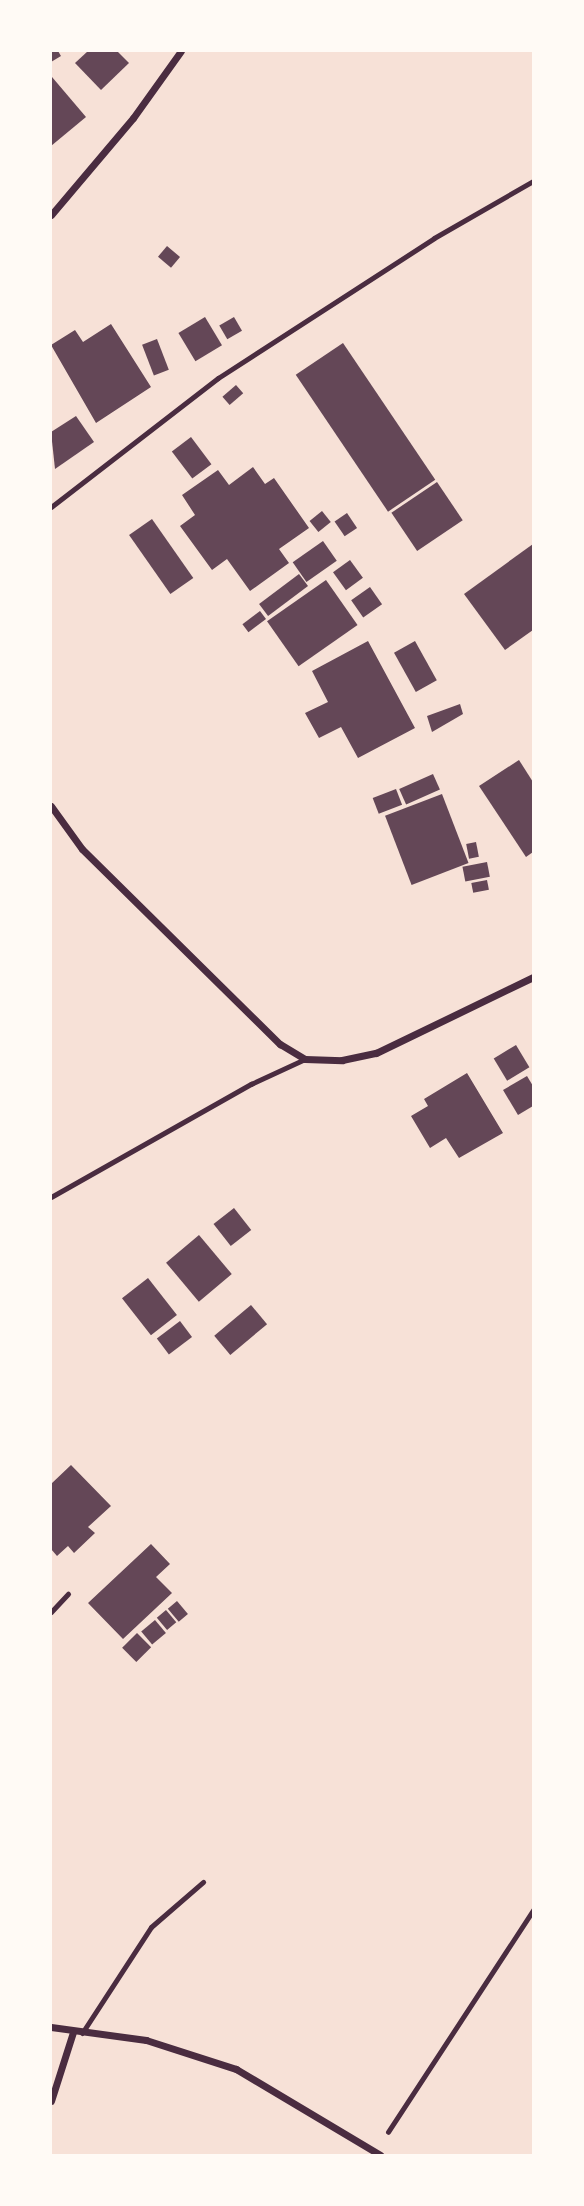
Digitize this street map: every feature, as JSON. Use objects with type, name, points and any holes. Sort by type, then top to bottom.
[{"type":"street","points":[[51,215],[133,118],[181,51]]},
{"type":"street","points":[[51,806],[82,849],[281,1044],[305,1059],[342,1060],[376,1053],[533,977]]},
{"type":"street","points":[[51,2027],[146,2040],[236,2069],[376,2153]]},
{"type":"street","points":[[51,2101],[73,2032]]},
{"type":"lane","points":[[51,508],[218,378],[435,238],[533,181]]},
{"type":"lane","points":[[51,1197],[251,1084],[305,1059]]},
{"type":"lane","points":[[51,1612],[68,1594]]},
{"type":"lane","points":[[82,2033],[151,1927],[204,1882]]},
{"type":"path","points":[[376,2153],[533,1910]]},
{"type":"building","points":[[51,51],[58,51],[61,56],[51,62]]},
{"type":"building","points":[[88,51],[117,51],[129,63],[101,90],[75,63]]},
{"type":"building","points":[[51,78],[86,117],[51,146]]},
{"type":"building","points":[[167,246],[180,257],[171,268],[158,257]]},
{"type":"building","points":[[205,317],[222,345],[195,361],[178,333]]},
{"type":"building","points":[[234,317],[242,331],[227,339],[219,326]]},
{"type":"building","points":[[111,324],[151,387],[96,423],[51,345],[75,330],[83,342]]},
{"type":"building","points":[[157,339],[169,370],[154,376],[142,345]]},
{"type":"building","points":[[343,343],[435,480],[388,512],[296,375]]},
{"type":"building","points":[[236,385],[243,393],[230,405],[222,397]]},
{"type":"building","points":[[76,416],[94,442],[55,469],[51,432]]},
{"type":"building","points":[[191,437],[211,464],[192,479],[172,451]]},
{"type":"building","points":[[253,467],[265,484],[274,478],[309,528],[279,549],[289,563],[250,591],[227,559],[212,570],[180,526],[195,515],[182,495],[218,470],[229,485]]},
{"type":"building","points":[[437,482],[463,520],[417,551],[391,513]]},
{"type":"building","points":[[322,511],[331,522],[318,532],[310,521]]},
{"type":"building","points":[[347,513],[357,528],[345,536],[335,521]]},
{"type":"building","points":[[152,519],[193,578],[170,594],[129,535]]},
{"type":"building","points":[[323,541],[337,561],[306,582],[293,562]]},
{"type":"building","points":[[533,544],[533,630],[505,650],[464,594]]},
{"type":"building","points":[[350,560],[363,578],[346,590],[333,572]]},
{"type":"building","points":[[299,574],[308,586],[268,616],[259,604]]},
{"type":"building","points":[[326,580],[358,625],[299,666],[267,621]]},
{"type":"building","points":[[370,587],[382,604],[363,617],[351,600]]},
{"type":"building","points":[[260,611],[266,619],[248,632],[242,624]]},
{"type":"building","points":[[368,641],[415,728],[358,758],[341,727],[319,738],[305,713],[328,702],[312,671]]},
{"type":"building","points":[[415,641],[437,680],[416,692],[394,653]]},
{"type":"building","points":[[460,704],[463,714],[432,732],[427,716]]},
{"type":"building","points":[[519,760],[533,782],[533,852],[526,857],[479,786]]},
{"type":"building","points":[[433,774],[440,790],[406,805],[399,789]]},
{"type":"building","points":[[396,789],[402,805],[379,814],[373,798]]},
{"type":"building","points":[[442,794],[469,863],[412,885],[385,816]]},
{"type":"building","points":[[476,842],[479,857],[469,859],[466,844]]},
{"type":"building","points":[[487,862],[490,877],[465,881],[462,867]]},
{"type":"building","points":[[487,880],[489,890],[473,893],[471,883]]},
{"type":"building","points":[[516,1045],[529,1067],[507,1081],[494,1058]]},
{"type":"building","points":[[467,1073],[503,1133],[459,1158],[446,1138],[430,1148],[411,1116],[428,1106],[424,1099]]},
{"type":"building","points":[[527,1076],[533,1086],[533,1106],[518,1115],[503,1090]]},
{"type":"building","points":[[234,1208],[251,1230],[231,1246],[214,1224]]},
{"type":"building","points":[[199,1235],[232,1274],[199,1302],[166,1263]]},
{"type":"building","points":[[148,1278],[177,1315],[151,1335],[122,1298]]},
{"type":"building","points":[[251,1305],[267,1324],[230,1355],[214,1336]]},
{"type":"building","points":[[180,1321],[192,1337],[169,1354],[157,1338]]},
{"type":"building","points":[[71,1465],[111,1506],[88,1527],[95,1533],[74,1553],[68,1546],[57,1556],[51,1549],[51,1484]]},
{"type":"building","points":[[151,1544],[170,1564],[156,1577],[172,1593],[123,1639],[88,1603]]},
{"type":"building","points":[[177,1601],[188,1614],[179,1622],[168,1609]]},
{"type":"building","points":[[166,1610],[176,1622],[167,1630],[157,1618]]},
{"type":"building","points":[[155,1620],[166,1633],[152,1645],[141,1632]]},
{"type":"building","points":[[137,1633],[151,1647],[136,1662],[122,1648]]}]
